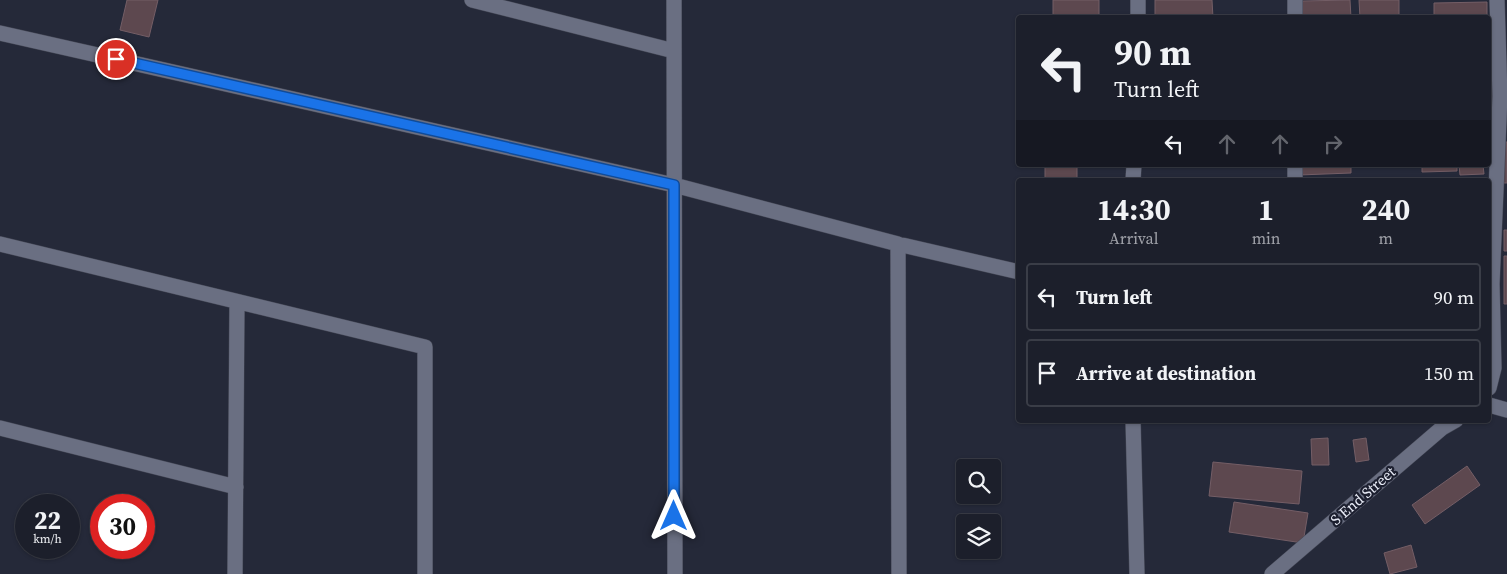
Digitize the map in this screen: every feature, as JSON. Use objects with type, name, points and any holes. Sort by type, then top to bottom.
[{"type":"street","points":[[472,0],[674,51]]},
{"type":"street","points":[[674,0],[674,574]]},
{"type":"street","points":[[1138,0],[1138,15]]},
{"type":"street","points":[[1295,0],[1295,15]]},
{"type":"street","points":[[1491,380],[1494,368],[1492,284],[1500,96],[1497,0]]},
{"type":"street","points":[[0,33],[674,185],[898,244],[1016,271]]},
{"type":"street","points":[[0,244],[425,347],[425,574]]},
{"type":"street","points":[[898,244],[899,574]]},
{"type":"street","points":[[235,574],[238,302]]},
{"type":"street","points":[[1491,406],[1507,410]]},
{"type":"street","points":[[1133,423],[1137,574]]},
{"type":"street","name":"S End Street","points":[[1272,574],[1442,428],[1451,423]]},
{"type":"street","points":[[0,428],[236,487]]},
{"type":"building","points":[[127,0],[158,0],[149,37],[120,30]]},
{"type":"building","points":[[1053,0],[1099,0],[1099,15],[1053,15]]},
{"type":"building","points":[[1155,0],[1212,0],[1213,15],[1155,15]]},
{"type":"building","points":[[1350,0],[1351,15],[1302,15],[1302,1]]},
{"type":"building","points":[[1359,0],[1399,0],[1399,15],[1360,15]]},
{"type":"building","points":[[1487,2],[1487,15],[1434,15],[1434,3]]},
{"type":"building","points":[[1498,142],[1507,142],[1507,183],[1499,183]]},
{"type":"building","points":[[1045,167],[1077,167],[1077,178],[1045,178]]},
{"type":"building","points":[[1298,167],[1351,167],[1351,173],[1299,175]]},
{"type":"building","points":[[1422,167],[1457,167],[1457,171],[1422,172]]},
{"type":"building","points":[[1459,167],[1483,167],[1484,174],[1460,175]]},
{"type":"building","points":[[1504,230],[1507,230],[1507,251],[1504,251]]},
{"type":"building","points":[[1504,256],[1507,256],[1507,304],[1504,304]]},
{"type":"building","points":[[1328,438],[1329,465],[1312,465],[1311,439]]},
{"type":"building","points":[[1366,438],[1369,460],[1356,462],[1353,440]]},
{"type":"building","points":[[1213,462],[1302,471],[1299,504],[1209,496]]},
{"type":"building","points":[[1467,466],[1480,485],[1425,524],[1412,505]]},
{"type":"building","points":[[1234,502],[1308,513],[1303,543],[1229,532]]},
{"type":"building","points":[[1411,545],[1417,567],[1390,574],[1384,553]]},
{"type":"route","points":[[116,59],[674,185],[674,516]]}]
